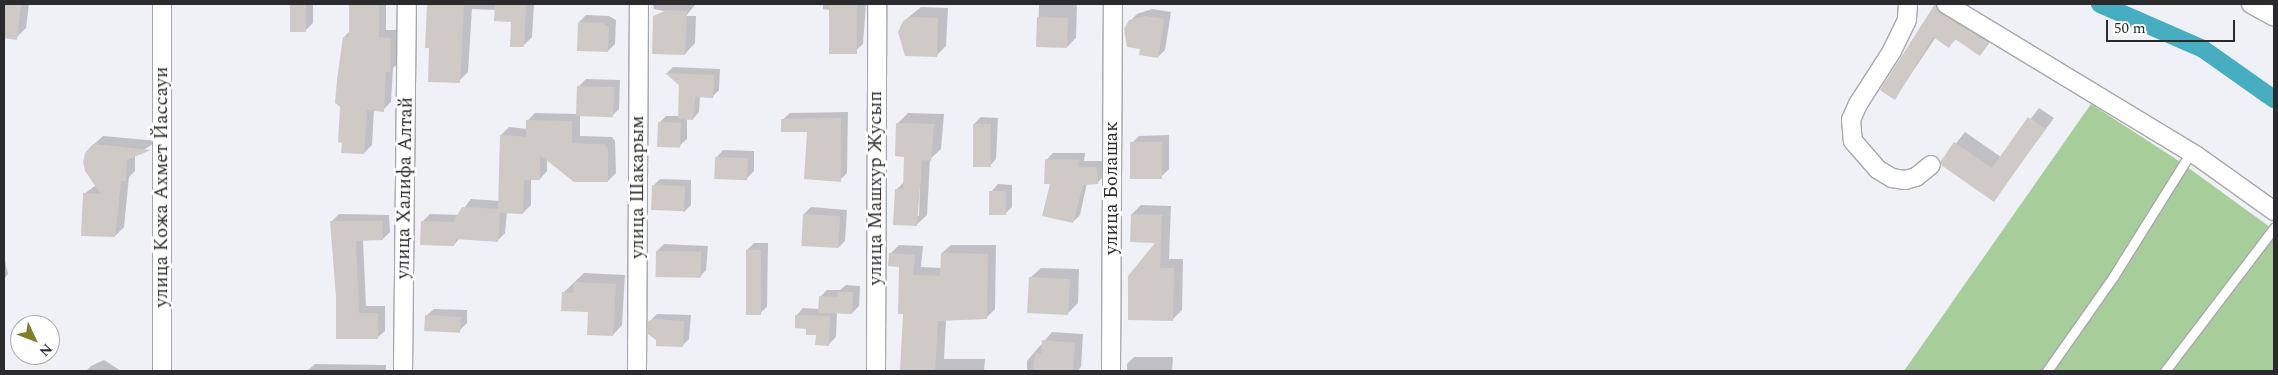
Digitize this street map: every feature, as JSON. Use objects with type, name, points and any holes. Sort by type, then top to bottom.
[{"type":"street","name":"улица Кожа Ахмет Йассауи","points":[[162,4],[162,371]]},
{"type":"street","name":"улица Халифа Алтай","points":[[403,371],[407,4]]},
{"type":"street","name":"улица Шакарым","points":[[637,371],[639,4]]},
{"type":"street","name":"улица Машхур Жусып","points":[[876,371],[877,4]]},
{"type":"street","name":"улица Болашак","points":[[1111,371],[1113,4]]},
{"type":"street","points":[[1908,4],[1907,20],[1892,51],[1855,112],[1852,120],[1853,140],[1877,169],[1892,178],[1905,180],[1916,177],[1931,165]]},
{"type":"street","points":[[1946,4],[2190,152],[2274,211]]},
{"type":"street","points":[[2251,4],[2274,17]]},
{"type":"lane","points":[[2047,371],[2113,277],[2190,152]]},
{"type":"lane","points":[[2165,371],[2274,228]]},
{"type":"green space","points":[[2091,104],[2179,161],[2274,230],[2274,371],[1904,371]]},
{"type":"building","points":[[4,4],[21,4],[17,40],[4,38]]},
{"type":"building","points":[[290,4],[306,4],[306,32],[290,32]]},
{"type":"building","points":[[349,4],[379,4],[379,37],[391,38],[391,72],[386,72],[384,112],[367,110],[364,154],[341,153],[342,143],[338,142],[340,107],[335,103],[343,37],[349,37]]},
{"type":"building","points":[[427,4],[464,4],[460,83],[428,82],[429,48],[425,48]]},
{"type":"building","points":[[495,4],[526,4],[524,47],[510,47],[511,22],[494,21]]},
{"type":"building","points":[[829,4],[857,4],[857,54],[829,54]]},
{"type":"building","points":[[1935,4],[1940,13],[1989,43],[1980,56],[1955,39],[1949,48],[1933,37],[1895,100],[1880,90]]},
{"type":"building","points":[[667,10],[687,11],[685,55],[652,54],[653,16]]},
{"type":"building","points":[[1144,16],[1164,19],[1158,58],[1139,55],[1140,49],[1127,47],[1124,29],[1129,20]]},
{"type":"building","points":[[910,17],[938,18],[937,57],[905,56],[898,32],[903,21]]},
{"type":"building","points":[[1037,17],[1068,18],[1067,48],[1036,47]]},
{"type":"building","points":[[578,22],[602,23],[609,27],[608,52],[577,51]]},
{"type":"building","points":[[665,73],[714,75],[713,98],[695,97],[693,120],[678,119],[679,85]]},
{"type":"building","points":[[577,86],[614,87],[613,117],[576,116]]},
{"type":"building","points":[[2028,117],[2045,129],[1994,202],[1941,165],[1941,161],[1954,142],[1992,168]]},
{"type":"building","points":[[841,118],[841,182],[804,179],[807,132],[781,132],[781,119]]},
{"type":"building","points":[[526,120],[572,121],[572,143],[604,144],[608,149],[608,182],[574,182],[540,155],[540,180],[524,180],[523,214],[500,213],[498,242],[455,239],[454,246],[420,245],[421,221],[453,222],[462,207],[498,209],[500,135],[526,137]]},
{"type":"building","points":[[658,122],[681,123],[680,148],[657,147]]},
{"type":"building","points":[[896,123],[934,124],[931,161],[922,160],[917,226],[893,225],[895,189],[903,189],[904,157],[895,156]]},
{"type":"building","points":[[973,124],[991,124],[991,167],[973,167]]},
{"type":"building","points":[[1130,142],[1162,142],[1162,179],[1130,179]]},
{"type":"building","points":[[93,144],[151,150],[127,160],[126,181],[121,181],[115,237],[81,236],[83,193],[101,194],[85,171],[83,162],[85,153]]},
{"type":"building","points":[[715,157],[748,158],[747,180],[714,179]]},
{"type":"building","points":[[1045,159],[1079,160],[1078,167],[1097,167],[1098,184],[1083,185],[1073,223],[1042,216],[1050,184],[1044,184]]},
{"type":"building","points":[[652,185],[685,186],[684,211],[651,210]]},
{"type":"building","points":[[989,191],[1006,191],[1006,215],[989,215]]},
{"type":"building","points":[[803,214],[840,216],[838,248],[801,246]]},
{"type":"building","points":[[1131,214],[1162,215],[1160,268],[1174,268],[1173,321],[1128,320],[1128,276],[1155,243],[1130,242]]},
{"type":"building","points":[[330,221],[383,221],[383,240],[356,241],[359,313],[378,313],[378,339],[336,339],[336,297]]},
{"type":"building","points":[[746,250],[761,250],[761,315],[746,315]]},
{"type":"building","points":[[656,251],[701,252],[701,278],[656,277]]},
{"type":"building","points":[[889,253],[915,255],[913,275],[940,276],[941,253],[988,254],[987,319],[938,321],[935,371],[900,371],[903,314],[898,314],[899,267],[888,266]]},
{"type":"building","points":[[1029,277],[1070,279],[1068,315],[1027,313]]},
{"type":"building","points":[[574,282],[616,284],[613,336],[587,335],[588,312],[561,311],[562,292],[573,293]]},
{"type":"building","points":[[838,292],[853,292],[852,314],[818,313],[819,296],[837,297]]},
{"type":"building","points":[[425,315],[461,317],[460,333],[424,331]]},
{"type":"building","points":[[795,315],[830,316],[829,346],[815,345],[816,335],[806,335],[806,329],[795,328]]},
{"type":"building","points":[[654,319],[684,321],[683,347],[656,346],[656,340],[648,334],[648,321]]},
{"type":"building","points":[[1042,340],[1075,343],[1073,371],[1033,371],[1035,353],[1041,354]]},
{"type":"waterway","points":[[2100,4],[2203,49],[2274,99]]}]
